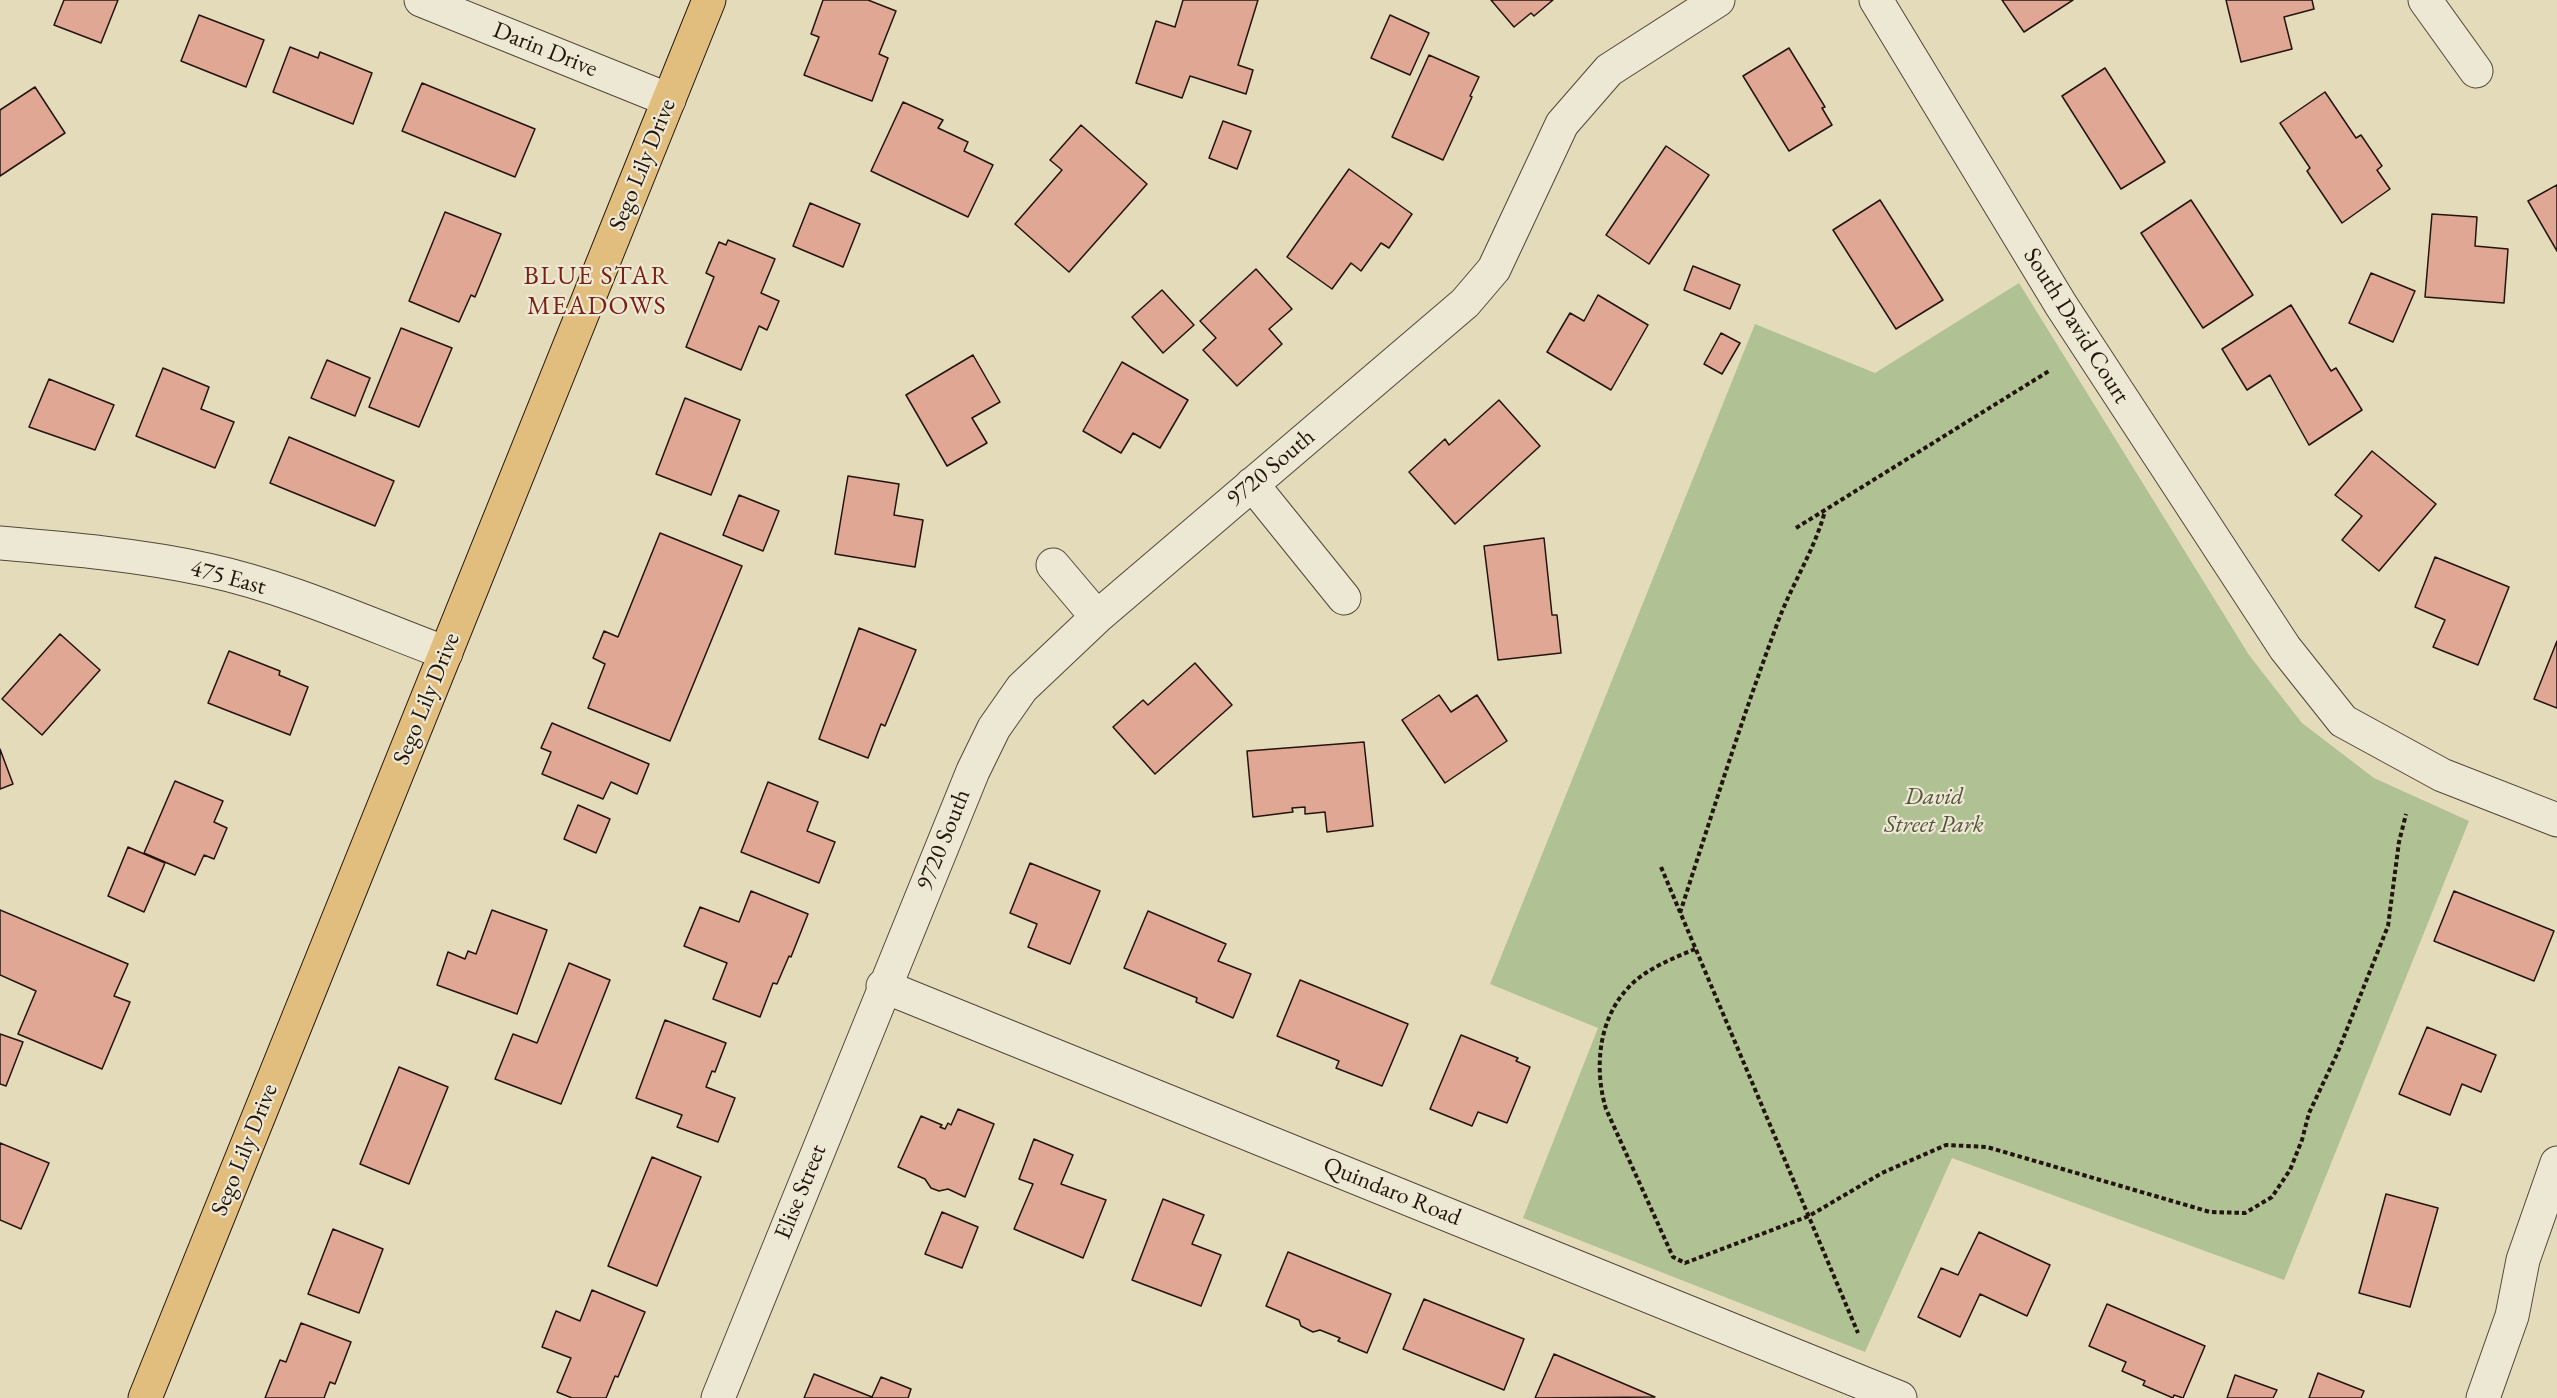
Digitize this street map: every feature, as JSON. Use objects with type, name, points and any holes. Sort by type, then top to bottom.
[{"type":"main road","name":"Sego Lily Drive","points":[[145,1398],[709,0]]},
{"type":"street","name":"Darin Drive","points":[[421,0],[669,100]]},
{"type":"street","name":"9720 South","points":[[883,986],[972,771],[994,728],[1022,688],[1096,617],[1466,303],[1494,269],[1562,124],[1609,70],[1718,0]]},
{"type":"street","name":"South David Court","points":[[1876,0],[2061,305],[2285,648],[2343,721],[2442,775],[2557,820]]},
{"type":"street","points":[[2425,0],[2476,71]]},
{"type":"street","points":[[1252,484],[1344,598]]},
{"type":"street","name":"475 East","points":[[0,543],[108,552],[210,570],[309,602],[446,653]]},
{"type":"street","points":[[1053,565],[1096,617]]},
{"type":"street","name":"Elise Street","points":[[718,1398],[883,986]]},
{"type":"street","name":"Quindaro Road","points":[[883,986],[1900,1398]]},
{"type":"street","points":[[2483,1398],[2512,1316],[2523,1260],[2557,1163]]},
{"type":"path","points":[[1796,528],[2049,371]]},
{"type":"path","points":[[1680,914],[1756,678],[1786,600],[1817,541],[1826,511]]},
{"type":"path","points":[[1695,949],[1659,965],[1628,988],[1607,1022],[1598,1057],[1606,1109],[1673,1257],[1685,1263],[1809,1216],[1882,1173],[1946,1145],[1987,1147],[2210,1212],[2245,1213],[2272,1197],[2290,1170],[2302,1140],[2308,1113],[2337,1054],[2388,927],[2399,842],[2406,814]]},
{"type":"path","points":[[1661,867],[1858,1333]]},
{"type":"green space","name":"David Street Park","points":[[2019,283],[2249,655],[2302,723],[2374,778],[2469,821],[2284,1280],[1952,1158],[1865,1352],[1523,1218],[1598,1028],[1490,984],[1755,324],[1875,373]]},
{"type":"building","points":[[64,0],[118,0],[101,43],[54,25]]},
{"type":"building","points":[[823,0],[868,0],[896,11],[879,54],[888,58],[872,101],[804,75],[819,37],[811,34]]},
{"type":"building","points":[[1183,0],[1258,0],[1238,65],[1253,70],[1246,94],[1190,76],[1182,98],[1136,83],[1156,21],[1175,27]]},
{"type":"building","points":[[1491,0],[1553,0],[1534,16],[1531,13],[1514,27]]},
{"type":"building","points":[[2002,0],[2073,0],[2024,32]]},
{"type":"building","points":[[2226,0],[2312,0],[2314,9],[2284,17],[2292,49],[2241,62]]},
{"type":"building","points":[[199,15],[264,40],[246,87],[181,61]]},
{"type":"building","points":[[1390,15],[1429,33],[1410,75],[1371,58]]},
{"type":"building","points":[[290,47],[318,58],[320,52],[372,73],[353,124],[273,92]]},
{"type":"building","points":[[1789,48],[1825,107],[1822,108],[1832,125],[1789,151],[1743,76]]},
{"type":"building","points":[[1429,55],[1479,77],[1443,160],[1392,137]]},
{"type":"building","points":[[2105,68],[2165,162],[2121,189],[2062,96]]},
{"type":"building","points":[[422,83],[535,129],[515,177],[402,131]]},
{"type":"building","points":[[35,87],[65,133],[0,176],[0,110]]},
{"type":"building","points":[[2325,92],[2356,138],[2361,135],[2382,166],[2377,170],[2390,189],[2342,223],[2307,171],[2310,168],[2280,123]]},
{"type":"building","points":[[903,102],[943,120],[938,128],[968,142],[964,151],[993,165],[968,217],[871,171]]},
{"type":"building","points":[[1223,121],[1251,131],[1237,169],[1209,158]]},
{"type":"building","points":[[1081,125],[1147,184],[1069,272],[1015,224],[1062,170],[1050,160]]},
{"type":"building","points":[[1666,146],[1709,175],[1649,264],[1606,235]]},
{"type":"building","points":[[1349,169],[1412,214],[1389,248],[1381,243],[1361,271],[1351,263],[1332,289],[1287,257]]},
{"type":"building","points":[[2557,185],[2557,251],[2528,201]]},
{"type":"building","points":[[1880,200],[1943,300],[1896,329],[1833,230]]},
{"type":"building","points":[[2191,200],[2253,295],[2203,328],[2141,233]]},
{"type":"building","points":[[810,203],[860,224],[843,267],[793,246]]},
{"type":"building","points":[[445,212],[501,234],[475,297],[471,295],[459,322],[409,301]]},
{"type":"building","points":[[2432,214],[2477,217],[2475,246],[2508,249],[2504,303],[2425,297]]},
{"type":"building","points":[[728,240],[775,259],[761,293],[779,301],[767,330],[759,326],[741,370],[686,347],[714,277],[706,273],[719,242],[726,245]]},
{"type":"building","points":[[1693,266],[1740,285],[1730,309],[1684,290]]},
{"type":"building","points":[[1256,269],[1292,309],[1269,329],[1282,344],[1237,386],[1203,350],[1216,338],[1200,321]]},
{"type":"building","points":[[2371,273],[2415,291],[2393,342],[2349,323]]},
{"type":"building","points":[[1162,290],[1194,325],[1163,353],[1132,317]]},
{"type":"building","points":[[1598,295],[1648,325],[1611,390],[1547,352],[1570,313],[1584,321]]},
{"type":"building","points":[[2291,305],[2331,371],[2336,368],[2362,410],[2309,445],[2270,375],[2247,390],[2222,349]]},
{"type":"building","points":[[401,328],[452,348],[419,427],[369,407]]},
{"type":"building","points":[[1721,333],[1740,343],[1722,374],[1704,364]]},
{"type":"building","points":[[973,355],[1000,402],[972,418],[987,443],[947,466],[906,395]]},
{"type":"building","points":[[327,360],[370,378],[355,416],[311,398]]},
{"type":"building","points":[[1122,362],[1188,400],[1160,448],[1133,433],[1121,453],[1083,431]]},
{"type":"building","points":[[163,368],[209,387],[201,409],[234,422],[215,468],[136,436]]},
{"type":"building","points":[[49,379],[114,405],[95,450],[29,427]]},
{"type":"building","points":[[685,398],[740,420],[711,495],[656,474]]},
{"type":"building","points":[[1499,400],[1540,446],[1455,524],[1409,472],[1445,439],[1449,445]]},
{"type":"building","points":[[289,437],[394,481],[375,526],[270,483]]},
{"type":"building","points":[[2372,451],[2436,504],[2379,571],[2342,540],[2362,516],[2335,495]]},
{"type":"building","points":[[848,476],[899,484],[894,515],[923,520],[915,567],[835,554]]},
{"type":"building","points":[[739,495],[779,511],[763,551],[723,535]]},
{"type":"building","points":[[660,533],[742,566],[670,741],[588,708],[605,664],[593,658],[604,631],[618,637]]},
{"type":"building","points":[[1544,538],[1552,615],[1557,615],[1561,653],[1498,660],[1484,546]]},
{"type":"building","points":[[2435,557],[2509,587],[2478,665],[2433,647],[2445,620],[2415,607]]},
{"type":"building","points":[[859,628],[916,650],[885,726],[881,724],[868,758],[819,739]]},
{"type":"building","points":[[60,634],[100,670],[42,735],[2,699]]},
{"type":"building","points":[[2557,641],[2557,708],[2534,699]]},
{"type":"building","points":[[229,651],[280,671],[279,675],[308,687],[290,735],[208,703]]},
{"type":"building","points":[[1195,663],[1232,705],[1155,774],[1113,727],[1143,700],[1148,705]]},
{"type":"building","points":[[1439,695],[1451,712],[1477,695],[1507,741],[1445,783],[1402,720]]},
{"type":"building","points":[[552,723],[649,764],[637,794],[611,782],[603,799],[542,774],[551,752],[541,748]]},
{"type":"building","points":[[1364,742],[1373,826],[1327,832],[1325,812],[1305,814],[1305,807],[1292,808],[1293,812],[1253,817],[1247,751]]},
{"type":"building","points":[[0,749],[13,784],[0,789]]},
{"type":"building","points":[[175,781],[223,801],[214,822],[227,828],[214,859],[204,855],[195,875],[144,853]]},
{"type":"building","points":[[768,782],[818,802],[807,831],[835,842],[819,883],[741,852]]},
{"type":"building","points":[[578,805],[610,819],[596,853],[564,839]]},
{"type":"building","points":[[128,847],[165,863],[144,912],[108,896]]},
{"type":"building","points":[[1030,863],[1100,891],[1070,964],[1028,947],[1037,924],[1010,913]]},
{"type":"building","points":[[751,891],[808,914],[791,957],[789,956],[777,984],[773,983],[760,1017],[713,999],[727,963],[684,946],[700,907],[739,922]]},
{"type":"building","points":[[2454,891],[2554,931],[2534,981],[2434,941]]},
{"type":"building","points":[[0,910],[128,964],[114,996],[130,1002],[102,1069],[18,1034],[36,991],[0,975]]},
{"type":"building","points":[[492,910],[547,930],[517,1014],[437,985],[448,952],[465,959],[468,951],[476,954]]},
{"type":"building","points":[[1148,911],[1226,944],[1218,961],[1251,974],[1233,1018],[1196,1002],[1197,998],[1124,968]]},
{"type":"building","points":[[569,963],[610,980],[561,1104],[495,1079],[513,1034],[537,1043]]},
{"type":"building","points":[[1300,980],[1408,1024],[1382,1086],[1336,1068],[1339,1061],[1277,1036]]},
{"type":"building","points":[[665,1020],[726,1043],[715,1072],[712,1071],[706,1087],[735,1098],[718,1142],[677,1127],[682,1115],[636,1098]]},
{"type":"building","points":[[2427,1027],[2496,1055],[2481,1092],[2462,1084],[2450,1115],[2399,1094]]},
{"type":"building","points":[[0,1034],[23,1042],[6,1086],[0,1084]]},
{"type":"building","points":[[1461,1035],[1518,1058],[1516,1061],[1530,1067],[1507,1123],[1478,1112],[1472,1126],[1430,1109]]},
{"type":"building","points":[[399,1067],[448,1087],[409,1184],[360,1164]]},
{"type":"building","points":[[958,1109],[994,1124],[965,1197],[948,1189],[939,1191],[931,1188],[925,1179],[898,1167],[921,1116],[942,1125],[940,1127],[945,1129],[948,1123],[951,1125]]},
{"type":"building","points":[[1034,1139],[1073,1155],[1061,1184],[1106,1200],[1083,1258],[1014,1229],[1033,1184],[1019,1179]]},
{"type":"building","points":[[0,1143],[49,1163],[21,1229],[0,1220]]},
{"type":"building","points":[[652,1157],[701,1177],[657,1286],[608,1266]]},
{"type":"building","points":[[2386,1194],[2438,1208],[2410,1307],[2359,1293]]},
{"type":"building","points":[[1163,1199],[1204,1215],[1192,1244],[1221,1255],[1201,1306],[1132,1280]]},
{"type":"building","points":[[942,1212],[978,1227],[962,1268],[925,1254]]},
{"type":"building","points":[[333,1229],[383,1249],[359,1313],[308,1294]]},
{"type":"building","points":[[1979,1232],[2050,1265],[2027,1316],[1980,1294],[1960,1337],[1918,1317],[1941,1268],[1958,1275]]},
{"type":"building","points":[[1288,1252],[1391,1294],[1367,1353],[1338,1341],[1340,1338],[1320,1330],[1313,1332],[1301,1326],[1299,1320],[1266,1306]]},
{"type":"building","points":[[592,1290],[645,1312],[618,1377],[615,1376],[606,1398],[572,1398],[557,1392],[571,1358],[542,1347],[556,1311],[580,1321]]},
{"type":"building","points":[[1424,1299],[1524,1339],[1504,1390],[1403,1349]]},
{"type":"building","points":[[2107,1304],[2205,1346],[2183,1398],[2174,1395],[2173,1398],[2143,1385],[2145,1381],[2122,1371],[2126,1362],[2089,1346]]},
{"type":"building","points":[[301,1323],[351,1342],[335,1384],[330,1382],[324,1398],[265,1398],[280,1360],[286,1362]]},
{"type":"building","points":[[1554,1354],[1655,1397],[1535,1398]]},
{"type":"building","points":[[2318,1373],[2364,1391],[2361,1398],[2309,1398]]},
{"type":"building","points":[[814,1374],[872,1397],[881,1377],[911,1389],[908,1398],[804,1398]]},
{"type":"building","points":[[2235,1375],[2277,1390],[2273,1398],[2227,1398]]},
{"type":"district","name":"BLUE STAR MEADOWS","points":[[597,292]]}]
